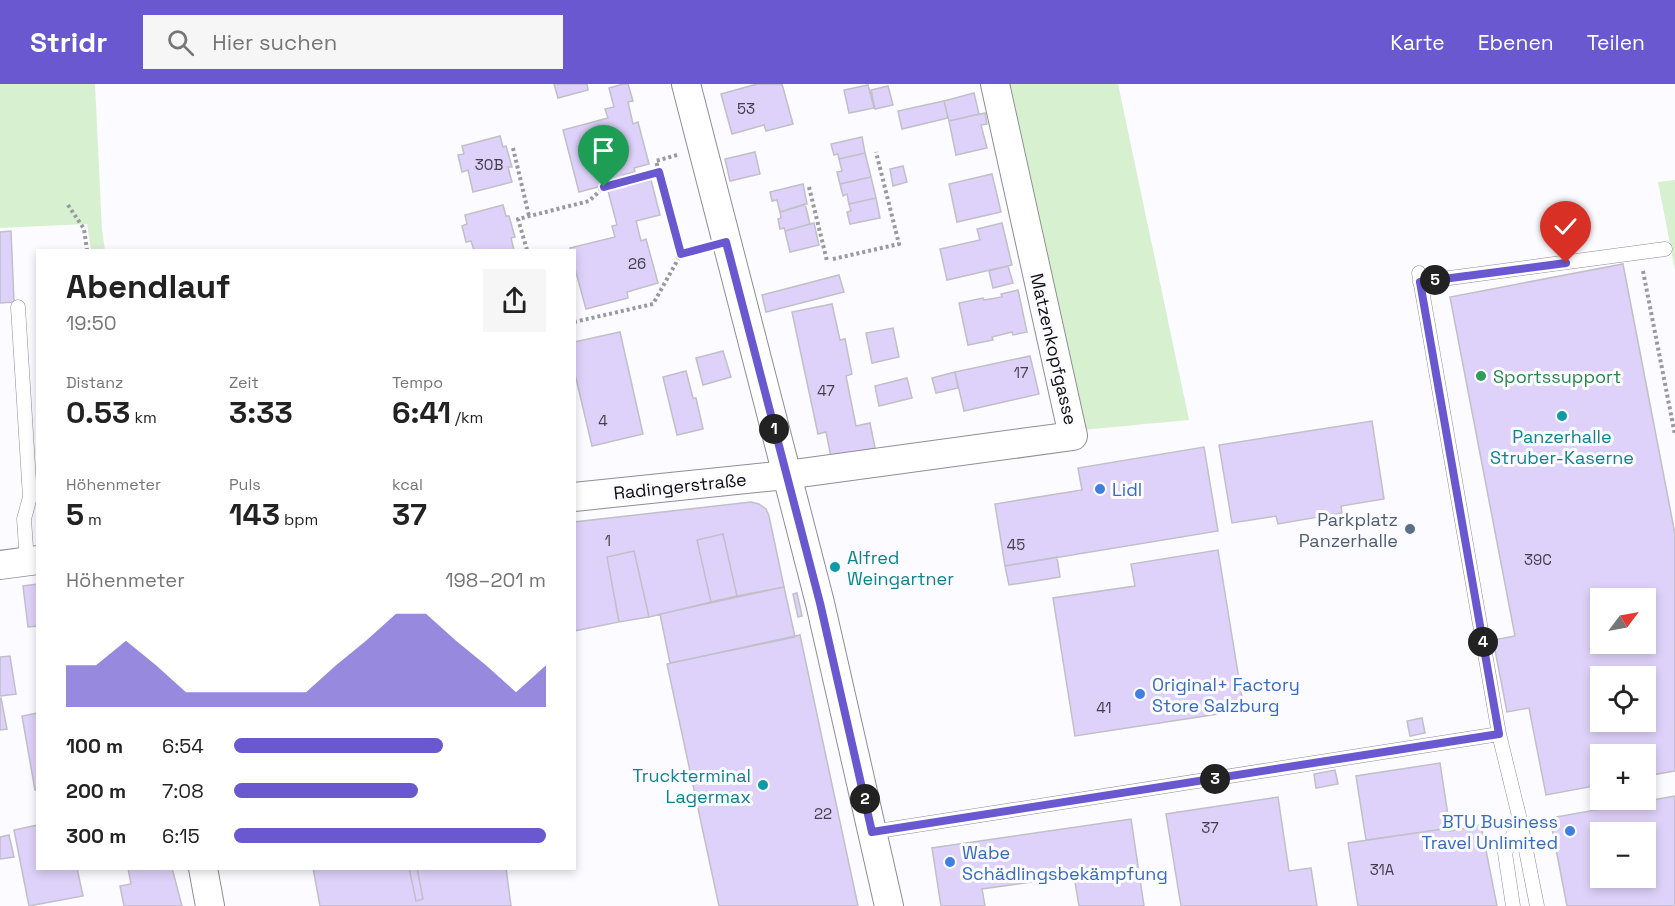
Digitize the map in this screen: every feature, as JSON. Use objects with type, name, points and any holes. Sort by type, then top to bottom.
[{"type":"street","points":[[686,84],[833,654],[890,906]]},
{"type":"street","name":"Matzenkopfgasse","points":[[786,475],[1073,436],[995,84]]},
{"type":"street","name":"Radingerstraße","points":[[576,497],[786,475]]},
{"type":"street","points":[[203,870],[210,906]]},
{"type":"lane","points":[[1537,906],[1520,820],[1499,734],[1420,278],[1665,249]]},
{"type":"lane","points":[[18,307],[30,497],[24,519],[22,562]]},
{"type":"lane","points":[[872,832],[1499,734]]},
{"type":"lane","points":[[1513,906],[1505,853],[1520,820]]},
{"type":"path","points":[[513,148],[529,216]]},
{"type":"path","points":[[576,322],[653,304],[681,254],[656,161],[701,148]]},
{"type":"path","points":[[833,259],[899,244],[876,152]]},
{"type":"path","points":[[527,249],[518,219],[589,201],[604,187],[659,172]]},
{"type":"path","points":[[809,188],[827,261]]},
{"type":"path","points":[[68,205],[84,229],[87,249]]},
{"type":"path","points":[[681,254],[726,242]]},
{"type":"path","points":[[1639,253],[1675,435]]},
{"type":"green space","points":[[0,84],[95,84],[105,249],[91,249],[87,224],[0,228]]},
{"type":"green space","points":[[1006,84],[1118,84],[1189,420],[1082,430]]},
{"type":"green space","points":[[1675,180],[1675,270],[1658,182]]},
{"type":"building","points":[[554,84],[587,84],[588,90],[558,98]]},
{"type":"building","points":[[628,84],[633,101],[628,102],[633,124],[638,122],[649,164],[634,168],[635,172],[623,175],[627,186],[651,180],[660,215],[636,221],[641,241],[646,239],[658,283],[627,292],[628,298],[586,309],[576,272],[576,249],[570,248],[615,237],[612,226],[617,225],[608,191],[615,189],[613,183],[579,192],[563,130],[608,118],[605,109],[614,107],[609,88]]},
{"type":"building","points":[[757,84],[782,84],[793,124],[766,131],[764,125],[732,134],[721,94]]},
{"type":"building","points":[[868,85],[874,108],[849,113],[844,90]]},
{"type":"building","points":[[888,86],[893,105],[875,109],[871,90]]},
{"type":"building","points":[[974,93],[979,114],[949,121],[944,101]]},
{"type":"building","points":[[944,101],[948,118],[902,129],[898,111]]},
{"type":"building","points":[[985,113],[987,124],[981,125],[987,148],[956,155],[949,121]]},
{"type":"building","points":[[500,136],[503,147],[506,146],[512,167],[508,167],[512,182],[473,192],[468,170],[462,172],[458,155],[464,154],[462,146]]},
{"type":"building","points":[[862,137],[865,153],[839,159],[838,154],[834,155],[831,144]]},
{"type":"building","points":[[755,152],[760,174],[730,181],[725,159]]},
{"type":"building","points":[[865,153],[871,177],[840,184],[837,172],[842,171],[839,159]]},
{"type":"building","points":[[903,166],[907,182],[893,186],[890,169]]},
{"type":"building","points":[[992,174],[1001,212],[957,222],[949,184]]},
{"type":"building","points":[[871,177],[876,198],[849,204],[847,194],[843,196],[840,184]]},
{"type":"building","points":[[803,184],[807,204],[780,212],[777,200],[772,201],[770,192]]},
{"type":"building","points":[[876,198],[880,218],[850,224],[847,212],[851,211],[849,204]]},
{"type":"building","points":[[805,204],[810,224],[785,231],[784,228],[780,229],[778,219],[781,218],[780,212]]},
{"type":"building","points":[[503,205],[515,237],[511,238],[514,249],[474,249],[471,241],[466,242],[462,226],[467,224],[465,215]]},
{"type":"building","points":[[814,223],[819,245],[790,252],[785,231]]},
{"type":"building","points":[[1002,223],[1012,265],[947,280],[940,249],[980,240],[977,229]]},
{"type":"building","points":[[11,231],[14,302],[0,303],[0,232]]},
{"type":"building","name":"Panzerhalle Struber-Kaserne","points":[[1623,264],[1675,534],[1675,771],[1656,774],[1656,744],[1590,744],[1590,787],[1546,795],[1529,708],[1507,712],[1493,640],[1515,636],[1450,297]]},
{"type":"building","points":[[1008,266],[1013,283],[993,288],[989,271]]},
{"type":"building","points":[[839,275],[844,292],[766,312],[762,295]]},
{"type":"building","points":[[1018,290],[1027,332],[1013,335],[1012,332],[992,337],[993,340],[968,345],[959,303],[1002,297],[1001,294]]},
{"type":"building","points":[[832,304],[840,340],[845,339],[852,374],[846,376],[856,426],[870,423],[875,448],[831,457],[826,432],[818,434],[792,312]]},
{"type":"building","points":[[893,328],[899,357],[872,363],[866,333]]},
{"type":"building","points":[[620,332],[643,434],[592,446],[576,378],[576,342]]},
{"type":"building","points":[[723,351],[731,377],[703,385],[696,358]]},
{"type":"building","points":[[1030,356],[1039,394],[964,411],[955,372]]},
{"type":"building","points":[[686,371],[693,398],[696,398],[703,429],[677,435],[663,377]]},
{"type":"building","points":[[955,372],[958,388],[936,393],[932,378]]},
{"type":"building","points":[[907,378],[912,398],[879,406],[875,386]]},
{"type":"building","points":[[1372,421],[1384,499],[1341,506],[1342,513],[1278,524],[1276,516],[1232,523],[1219,445]]},
{"type":"building","points":[[1204,447],[1218,531],[1005,566],[995,504],[1082,490],[1078,468]]},
{"type":"building","points":[[751,502],[759,504],[766,509],[769,516],[784,587],[737,596],[723,534],[697,540],[711,602],[649,617],[634,551],[607,557],[619,622],[576,631],[576,522]]},
{"type":"building","points":[[723,534],[737,596],[711,602],[697,540]]},
{"type":"building","points":[[1218,550],[1244,710],[1075,736],[1053,598],[1135,586],[1131,564]]},
{"type":"building","points":[[634,551],[649,617],[619,622],[607,557]]},
{"type":"building","points":[[1057,557],[1060,577],[1009,585],[1005,566]]},
{"type":"building","points":[[36,584],[36,626],[28,627],[23,586]]},
{"type":"building","points":[[784,587],[795,637],[670,663],[660,614]]},
{"type":"building","points":[[797,593],[802,616],[798,617],[793,594]]},
{"type":"building","name":"Truckterminal Lagermax","points":[[800,635],[858,906],[719,906],[667,664]]},
{"type":"building","points":[[10,656],[16,694],[0,696],[0,657]]},
{"type":"building","points":[[0,699],[7,729],[0,730]]},
{"type":"building","points":[[36,713],[36,790],[35,790],[22,716]]},
{"type":"building","points":[[1422,718],[1425,733],[1410,736],[1407,721]]},
{"type":"building","points":[[1440,763],[1450,828],[1366,840],[1356,776]]},
{"type":"building","points":[[1335,770],[1338,784],[1316,788],[1314,774]]},
{"type":"building","points":[[1675,796],[1675,906],[1567,906],[1550,818],[1595,810],[1656,810],[1656,799]]},
{"type":"building","points":[[1278,797],[1289,871],[1311,868],[1317,906],[1181,906],[1166,814]]},
{"type":"building","points":[[1131,819],[1144,906],[1079,906],[1074,876],[982,889],[985,906],[941,906],[932,848]]},
{"type":"building","points":[[36,825],[36,870],[77,870],[83,896],[29,906],[14,830]]},
{"type":"building","points":[[1481,825],[1497,906],[1358,906],[1348,843]]},
{"type":"building","points":[[9,835],[14,857],[0,859],[0,837]]},
{"type":"building","points":[[128,870],[173,870],[182,906],[124,906],[120,886],[131,884]]},
{"type":"building","points":[[313,870],[409,870],[416,901],[423,899],[417,870],[506,870],[511,906],[320,906]]},
{"type":"building","points":[[409,870],[417,870],[423,899],[416,901]]},
{"type":"place","name":"Sportssupport","points":[[1481,376]]},
{"type":"place","name":"Panzerhalle Struber-Kaserne","points":[[1562,416]]},
{"type":"place","name":"Lidl","points":[[1100,489]]},
{"type":"place","name":"Parkplatz Panzerhalle","points":[[1410,529]]},
{"type":"place","name":"Alfred Weingartner","points":[[835,567]]},
{"type":"place","name":"Original+ Factory Store Salzburg","points":[[1140,694]]},
{"type":"place","name":"Truckterminal Lagermax","points":[[763,785]]},
{"type":"place","name":"BTU Business Travel Unlimited","points":[[1570,831]]},
{"type":"place","name":"Wabe Schädlingsbekämpfung","points":[[950,862]]},
{"type":"route","points":[[604,187],[659,172],[681,254],[726,242],[833,654],[872,832],[1428,747],[1499,734],[1420,282],[1566,263]]}]
